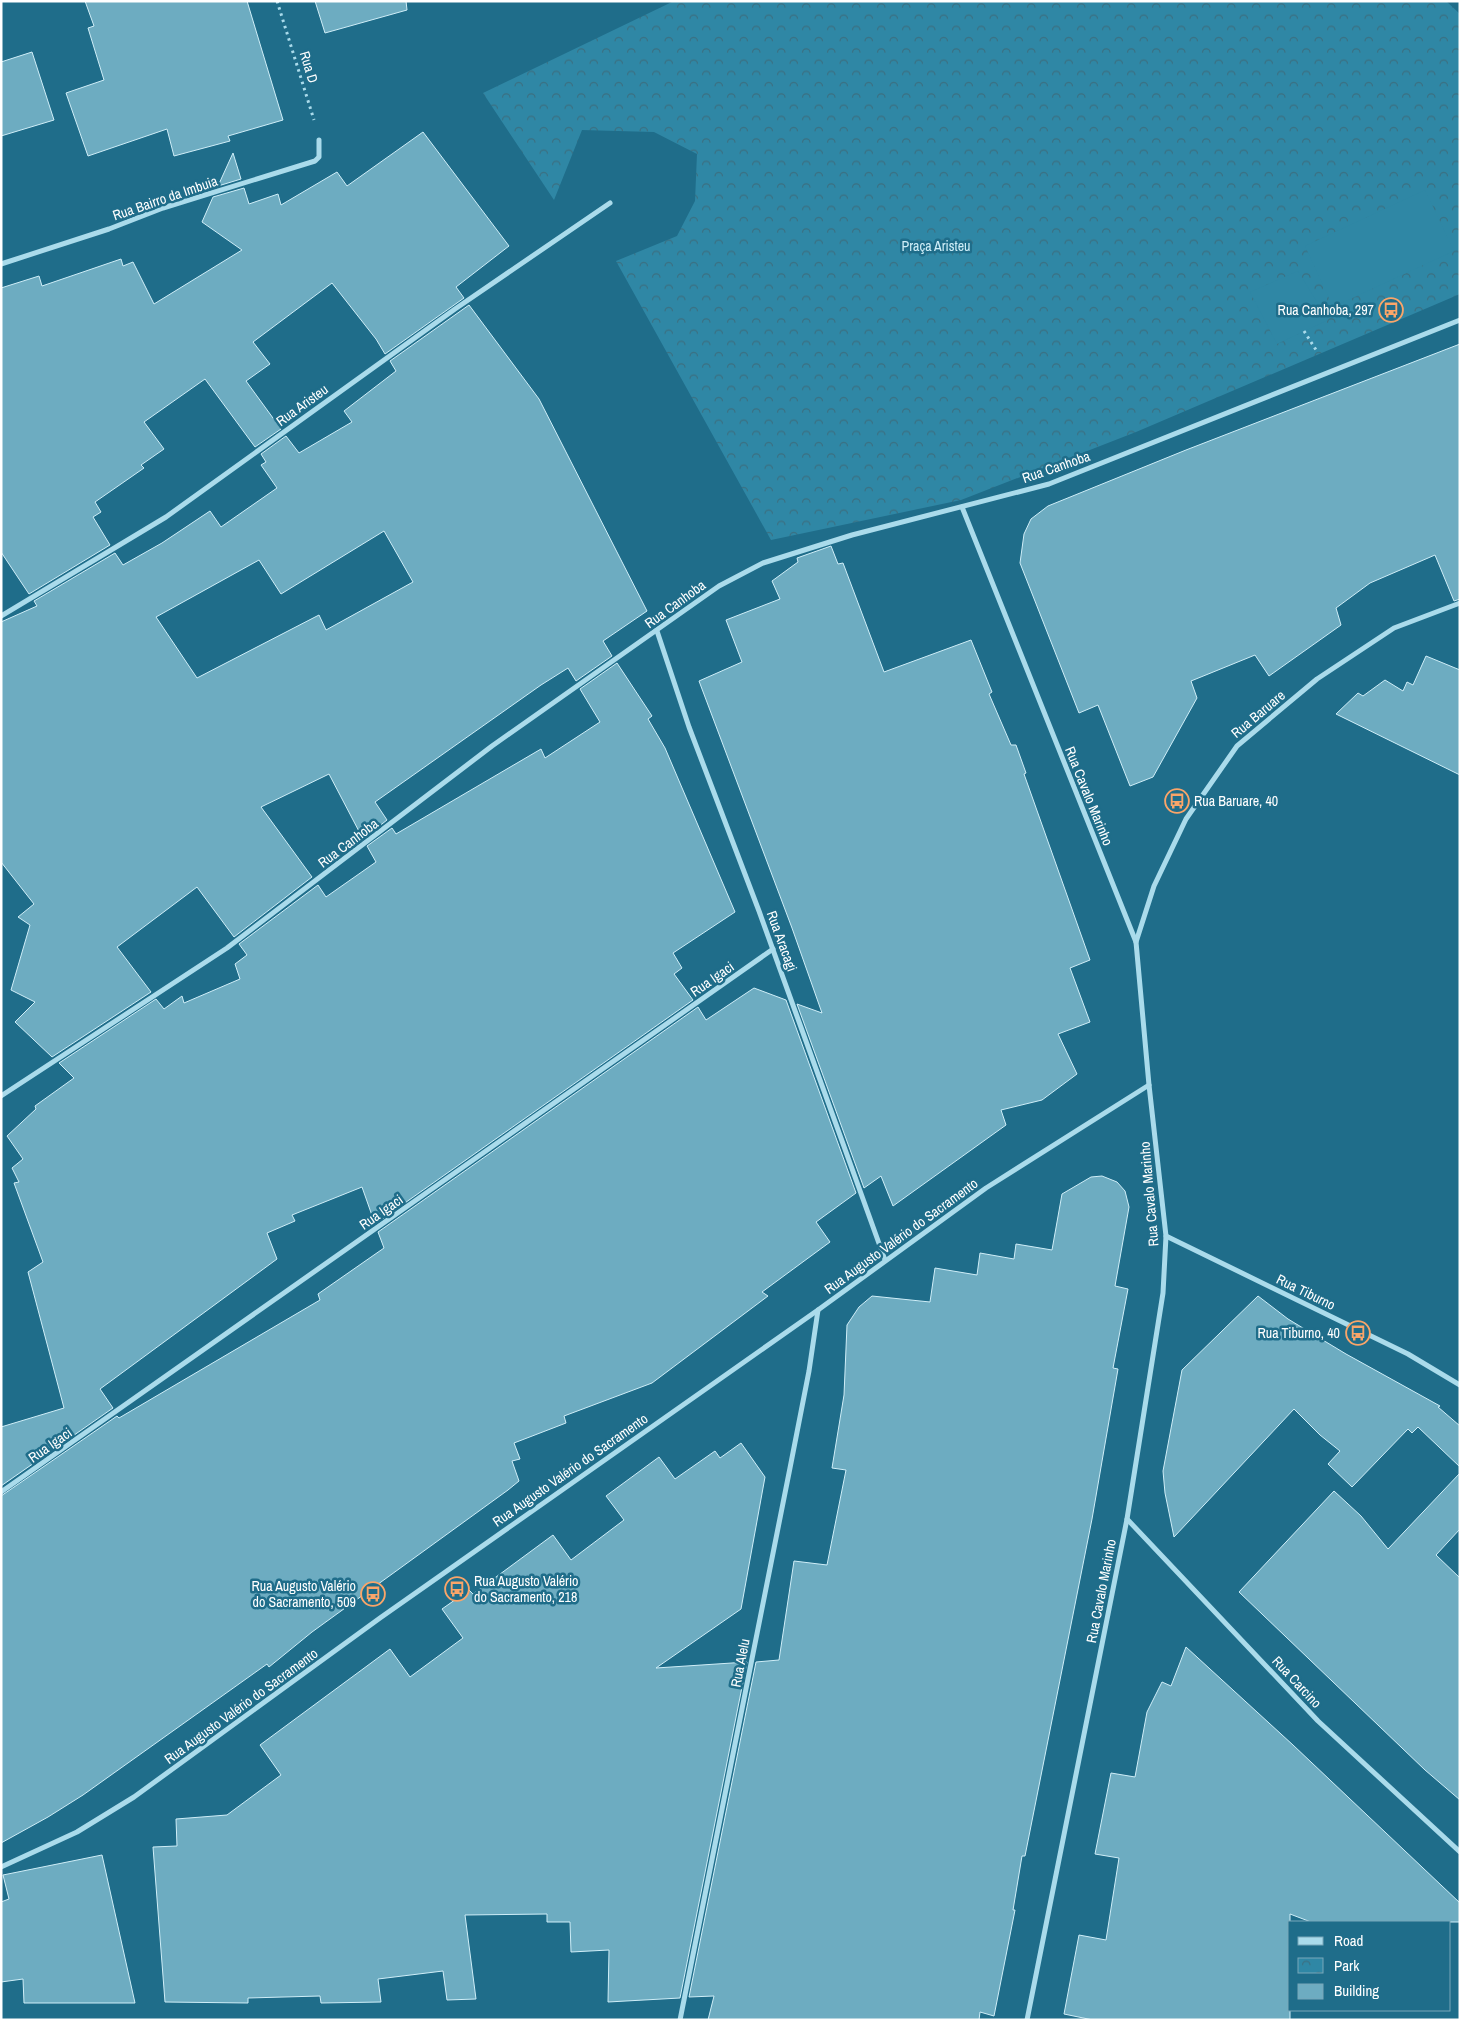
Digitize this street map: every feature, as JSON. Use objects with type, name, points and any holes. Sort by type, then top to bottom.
[{"type":"street","name":"Rua Bairro da Imbuia","points":[[1,264],[109,229],[163,208],[315,161],[321,151],[319,140]]},
{"type":"street","name":"Rua Aristeu","points":[[1,616],[166,517],[455,309],[610,203]]},
{"type":"street","name":"Rua Canhoba","points":[[1,1096],[227,948],[492,746],[719,586],[763,563],[852,536],[1049,484],[1460,320]]},
{"type":"street","name":"Rua Cavalo Marinho","points":[[962,507],[1136,942],[1149,1085],[1166,1236],[1164,1294],[1127,1518],[1027,2020]]},
{"type":"street","name":"Rua Baruare","points":[[1136,942],[1154,886],[1186,819],[1237,746],[1316,679],[1394,628],[1460,603]]},
{"type":"street","name":"Rua Aracagi","points":[[657,630],[689,727],[773,949],[885,1260]]},
{"type":"street","name":"Rua Igaci","points":[[1,1492],[773,949]]},
{"type":"street","name":"Rua Augusto Valério do Sacramento","points":[[1,1867],[77,1832],[134,1797],[380,1618],[818,1310],[986,1188],[1149,1085]]},
{"type":"street","name":"Rua Tiburno","points":[[1166,1236],[1408,1354],[1460,1385]]},
{"type":"street","name":"Rua Alelu","points":[[680,2020],[809,1371],[818,1310]]},
{"type":"street","name":"Rua Carcino","points":[[1127,1518],[1318,1722],[1460,1852]]},
{"type":"path","name":"Rua D","points":[[276,1],[319,140]]},
{"type":"green space","name":"Praça Aristeu","points":[[674,1],[1446,1],[1460,14],[1460,294],[1136,432],[961,500],[771,540],[616,261],[677,236],[695,201],[697,154],[654,132],[582,130],[554,200],[483,93]]},
{"type":"green space","points":[[1425,190],[1454,251],[1333,307],[1305,246]]},
{"type":"green space","points":[[1298,271],[1328,320],[1277,344],[1250,292]]},
{"type":"building","points":[[85,1],[247,1],[283,120],[228,136],[230,141],[174,156],[167,129],[88,156],[66,93],[104,80],[88,28],[94,26]]},
{"type":"building","points":[[315,1],[406,1],[407,10],[325,33]]},
{"type":"building","points":[[32,52],[54,120],[1,136],[1,62]]},
{"type":"building","points":[[423,132],[509,246],[456,287],[464,298],[385,354],[376,339],[332,283],[253,342],[270,364],[246,381],[281,429],[255,447],[205,379],[144,422],[164,449],[141,465],[144,468],[95,502],[101,512],[93,517],[110,545],[29,594],[1,552],[1,288],[39,276],[42,286],[121,259],[123,266],[133,262],[154,304],[242,250],[202,222],[213,197],[244,188],[249,204],[278,194],[281,205],[337,172],[347,186]]},
{"type":"building","points":[[233,153],[241,179],[218,186]]},
{"type":"building","points":[[469,305],[539,399],[647,611],[603,641],[612,656],[576,681],[568,668],[375,802],[387,820],[363,839],[329,774],[261,807],[312,877],[234,937],[197,887],[117,947],[151,992],[52,1057],[15,1022],[35,1002],[11,990],[30,925],[18,917],[34,904],[1,862],[1,622],[37,606],[34,601],[115,553],[123,565],[162,543],[210,511],[221,527],[277,488],[261,465],[266,462],[261,454],[286,436],[299,453],[352,422],[344,411],[396,371],[390,361]],"holes":[[[384,531],[413,582],[326,630],[319,615],[197,678],[156,617],[259,560],[281,594]]]},
{"type":"building","points":[[1460,344],[1460,599],[1454,601],[1435,555],[1370,583],[1336,608],[1341,625],[1269,676],[1255,655],[1191,681],[1197,698],[1153,777],[1130,786],[1098,705],[1079,713],[1020,563],[1024,534],[1031,519],[1048,506],[1186,450]]},
{"type":"building","points":[[831,546],[838,564],[843,563],[884,672],[971,640],[992,692],[989,694],[1011,745],[1016,745],[1026,773],[1024,774],[1090,960],[1070,968],[1090,1022],[1058,1034],[1077,1074],[1042,1100],[1001,1110],[1006,1125],[893,1206],[881,1176],[864,1188],[797,1004],[822,1013],[699,681],[742,662],[726,620],[780,599],[772,581],[798,562],[797,558]]},
{"type":"building","points":[[1426,656],[1460,670],[1460,775],[1336,714],[1358,693],[1363,696],[1385,680],[1403,691],[1407,682],[1413,685]]},
{"type":"building","points":[[617,663],[652,716],[648,719],[665,748],[735,912],[673,953],[682,968],[674,974],[693,1000],[375,1224],[362,1187],[292,1215],[295,1221],[267,1233],[277,1259],[100,1389],[113,1408],[1,1486],[1,1427],[64,1408],[28,1272],[43,1262],[14,1183],[19,1182],[12,1168],[23,1159],[7,1136],[36,1109],[35,1106],[74,1078],[59,1063],[156,999],[164,1009],[182,996],[184,1003],[240,979],[235,964],[247,955],[239,944],[318,885],[326,897],[376,862],[367,846],[392,828],[396,834],[541,749],[545,758],[600,722],[580,689]]},
{"type":"building","points":[[754,988],[786,1000],[856,1193],[816,1222],[830,1242],[762,1292],[768,1296],[652,1383],[564,1416],[566,1423],[514,1443],[520,1459],[512,1461],[519,1481],[508,1490],[312,1632],[269,1667],[267,1664],[83,1795],[1,1843],[1,1496],[117,1416],[119,1418],[320,1300],[318,1294],[384,1248],[378,1232],[698,1007],[706,1020]]},
{"type":"building","points":[[1102,1176],[1117,1182],[1125,1191],[1129,1207],[1115,1286],[1128,1289],[1113,1368],[1118,1369],[1092,1519],[1025,1856],[1022,1856],[1013,1910],[1015,1910],[994,2016],[980,2012],[979,2020],[708,2020],[714,1996],[689,1997],[756,1662],[779,1660],[794,1561],[827,1565],[846,1470],[832,1468],[844,1395],[847,1325],[859,1307],[872,1296],[930,1302],[935,1268],[977,1275],[980,1253],[1014,1259],[1016,1244],[1052,1250],[1062,1194],[1091,1177]]},
{"type":"building","points":[[1258,1296],[1288,1319],[1346,1354],[1440,1406],[1438,1407],[1460,1426],[1460,1467],[1418,1427],[1412,1433],[1408,1429],[1352,1487],[1328,1464],[1340,1451],[1320,1435],[1294,1409],[1174,1537],[1165,1493],[1163,1471],[1182,1370]]},
{"type":"building","points":[[741,1443],[765,1477],[741,1609],[656,1668],[747,1662],[680,1998],[608,2002],[609,1950],[571,1952],[570,1922],[547,1922],[547,1914],[465,1915],[476,1999],[447,2000],[443,1971],[378,1979],[381,2002],[321,2003],[320,1996],[248,1998],[248,2003],[165,2002],[153,1847],[177,1846],[176,1819],[227,1815],[281,1775],[260,1745],[390,1649],[410,1677],[463,1638],[442,1609],[469,1590],[473,1594],[553,1535],[571,1560],[624,1520],[606,1496],[659,1457],[675,1479],[715,1451],[720,1458]]},
{"type":"building","points":[[1460,1473],[1460,1529],[1436,1555],[1460,1578],[1460,1800],[1425,1770],[1239,1592],[1334,1491],[1361,1516],[1388,1549]]},
{"type":"building","points":[[1186,1647],[1460,1903],[1460,1922],[1308,1921],[1290,1914],[1290,1921],[1288,1921],[1288,2011],[1290,2011],[1290,2020],[1093,2020],[1064,2014],[1079,1935],[1106,1940],[1119,1858],[1095,1854],[1111,1773],[1135,1777],[1147,1712],[1162,1682],[1171,1686]]},
{"type":"building","points":[[102,1855],[135,2003],[24,2003],[23,1979],[1,1982],[1,1902],[9,1899],[3,1875]]},
{"type":"place","name":"Rua Canhoba, 297","points":[[1391,310]]},
{"type":"place","name":"Rua Baruare, 40","points":[[1177,801]]},
{"type":"place","name":"Rua Tiburno, 40","points":[[1358,1333]]},
{"type":"place","name":"Rua Augusto Valério do Sacramento, 218","points":[[457,1589]]},
{"type":"place","name":"Rua Augusto Valério do Sacramento, 509","points":[[373,1594]]}]
